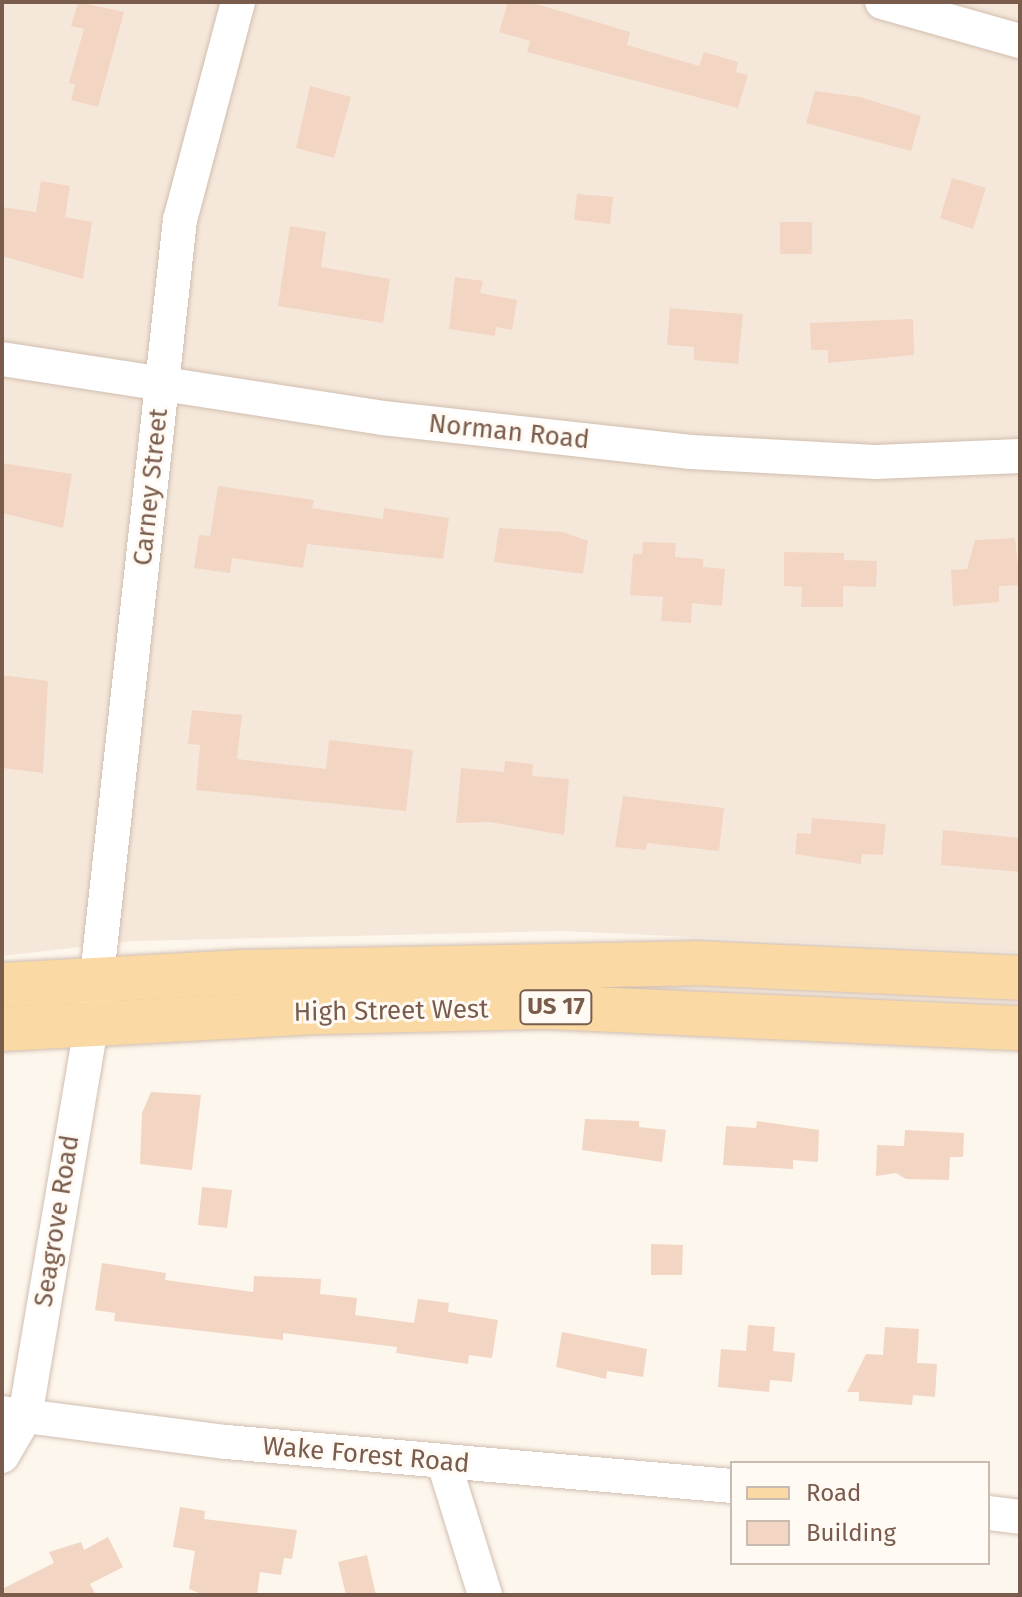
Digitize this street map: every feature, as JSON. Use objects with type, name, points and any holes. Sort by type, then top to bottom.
[{"type":"main road","name":"High Street West","points":[[2,985],[99,979],[694,963],[1020,978]]},
{"type":"main road","name":"High Street West","points":[[2,1029],[92,1022],[550,1007],[1020,1028]]},
{"type":"street","name":"Carney Street","points":[[99,979],[180,220],[238,2]]},
{"type":"street","points":[[882,2],[1020,41]]},
{"type":"street","name":"Norman Road","points":[[2,359],[383,418],[747,457],[876,462],[1020,456]]},
{"type":"street","name":"Seagrove Road","points":[[2,1456],[14,1415],[99,979]]},
{"type":"street","name":"Wake Forest Road","points":[[14,1415],[444,1463],[730,1486]]},
{"type":"street","points":[[444,1463],[485,1595]]},
{"type":"street","points":[[990,1513],[1020,1517]]},
{"type":"shaded area","points":[[2,2],[1020,2],[1020,952],[562,931],[133,941],[2,956]]},
{"type":"building","points":[[78,2],[124,12],[98,107],[71,100],[75,84],[69,83],[84,29],[71,26]]},
{"type":"building","points":[[508,2],[530,2],[630,32],[627,45],[699,66],[704,52],[738,62],[736,72],[748,75],[738,108],[527,52],[530,41],[499,32]]},
{"type":"building","points":[[310,86],[351,97],[334,158],[296,148]]},
{"type":"building","points":[[815,91],[860,97],[921,116],[911,151],[806,123]]},
{"type":"building","points":[[952,178],[986,188],[973,229],[940,218]]},
{"type":"building","points":[[41,181],[70,186],[65,217],[92,222],[83,279],[2,256],[2,207],[36,212]]},
{"type":"building","points":[[577,194],[613,197],[610,224],[574,220]]},
{"type":"building","points":[[780,222],[812,222],[812,254],[780,254]]},
{"type":"building","points":[[290,226],[326,232],[321,267],[390,279],[383,323],[278,306]]},
{"type":"building","points":[[455,277],[483,281],[480,293],[517,300],[512,330],[496,327],[495,336],[449,329]]},
{"type":"building","points":[[670,308],[743,314],[738,364],[694,360],[694,347],[667,345]]},
{"type":"building","points":[[913,319],[914,355],[828,363],[828,350],[811,350],[810,323]]},
{"type":"building","points":[[2,463],[72,474],[63,528],[2,513]]},
{"type":"building","points":[[218,486],[314,500],[312,508],[383,519],[384,508],[449,518],[443,559],[307,544],[303,568],[232,558],[230,573],[194,568],[199,535],[210,536]]},
{"type":"building","points":[[499,528],[563,532],[588,541],[583,574],[494,562]]},
{"type":"building","points":[[1015,538],[1020,585],[999,586],[999,602],[953,606],[951,570],[967,569],[975,540]]},
{"type":"building","points":[[643,542],[676,543],[675,557],[703,559],[703,567],[725,569],[722,606],[692,603],[691,623],[661,621],[663,597],[630,595],[633,554],[642,554]]},
{"type":"building","points":[[784,552],[844,553],[844,560],[877,561],[876,587],[843,586],[843,607],[801,607],[802,587],[784,586]]},
{"type":"building","points":[[2,675],[48,681],[43,773],[2,768]]},
{"type":"building","points":[[192,710],[242,715],[237,759],[326,769],[329,740],[413,750],[406,811],[196,790],[200,745],[188,744]]},
{"type":"building","points":[[505,761],[533,764],[532,776],[569,779],[564,835],[490,822],[456,823],[461,768],[504,772]]},
{"type":"building","points":[[623,796],[724,808],[719,851],[647,843],[646,850],[615,847]]},
{"type":"building","points":[[812,818],[886,824],[883,855],[862,854],[861,864],[795,854],[797,833],[811,834]]},
{"type":"building","points":[[943,830],[1020,838],[1020,872],[941,865]]},
{"type":"building","points":[[151,1092],[201,1095],[192,1170],[140,1164],[142,1113]]},
{"type":"building","points":[[585,1119],[639,1121],[639,1127],[666,1130],[662,1162],[582,1150]]},
{"type":"building","points":[[757,1121],[819,1130],[818,1162],[793,1160],[793,1169],[723,1165],[726,1126],[756,1128]]},
{"type":"building","points":[[905,1130],[964,1133],[963,1157],[950,1157],[949,1180],[906,1179],[896,1173],[876,1176],[877,1145],[904,1146]]},
{"type":"building","points":[[202,1187],[232,1190],[227,1228],[198,1225]]},
{"type":"building","points":[[651,1244],[683,1245],[682,1275],[651,1275]]},
{"type":"building","points":[[102,1263],[166,1273],[165,1280],[253,1292],[254,1276],[321,1279],[320,1294],[357,1298],[355,1315],[414,1323],[418,1299],[449,1303],[448,1312],[498,1320],[492,1358],[469,1355],[468,1364],[396,1353],[397,1347],[283,1333],[283,1340],[114,1321],[115,1313],[95,1310]]},
{"type":"building","points":[[748,1325],[775,1327],[773,1351],[795,1353],[792,1382],[770,1380],[769,1392],[718,1387],[721,1349],[746,1351]]},
{"type":"building","points":[[885,1327],[919,1329],[917,1363],[937,1364],[935,1397],[913,1395],[912,1405],[859,1401],[859,1392],[847,1392],[866,1354],[883,1355]]},
{"type":"building","points":[[562,1332],[647,1349],[643,1377],[607,1371],[606,1379],[556,1367]]},
{"type":"building","points":[[180,1507],[205,1511],[204,1519],[297,1530],[292,1559],[284,1558],[281,1575],[260,1572],[257,1595],[204,1595],[189,1589],[195,1551],[173,1547]]},
{"type":"building","points":[[108,1537],[123,1567],[90,1584],[96,1595],[2,1595],[2,1589],[54,1563],[49,1552],[81,1542],[84,1550]]},
{"type":"building","points":[[367,1555],[376,1595],[346,1595],[338,1562]]}]
